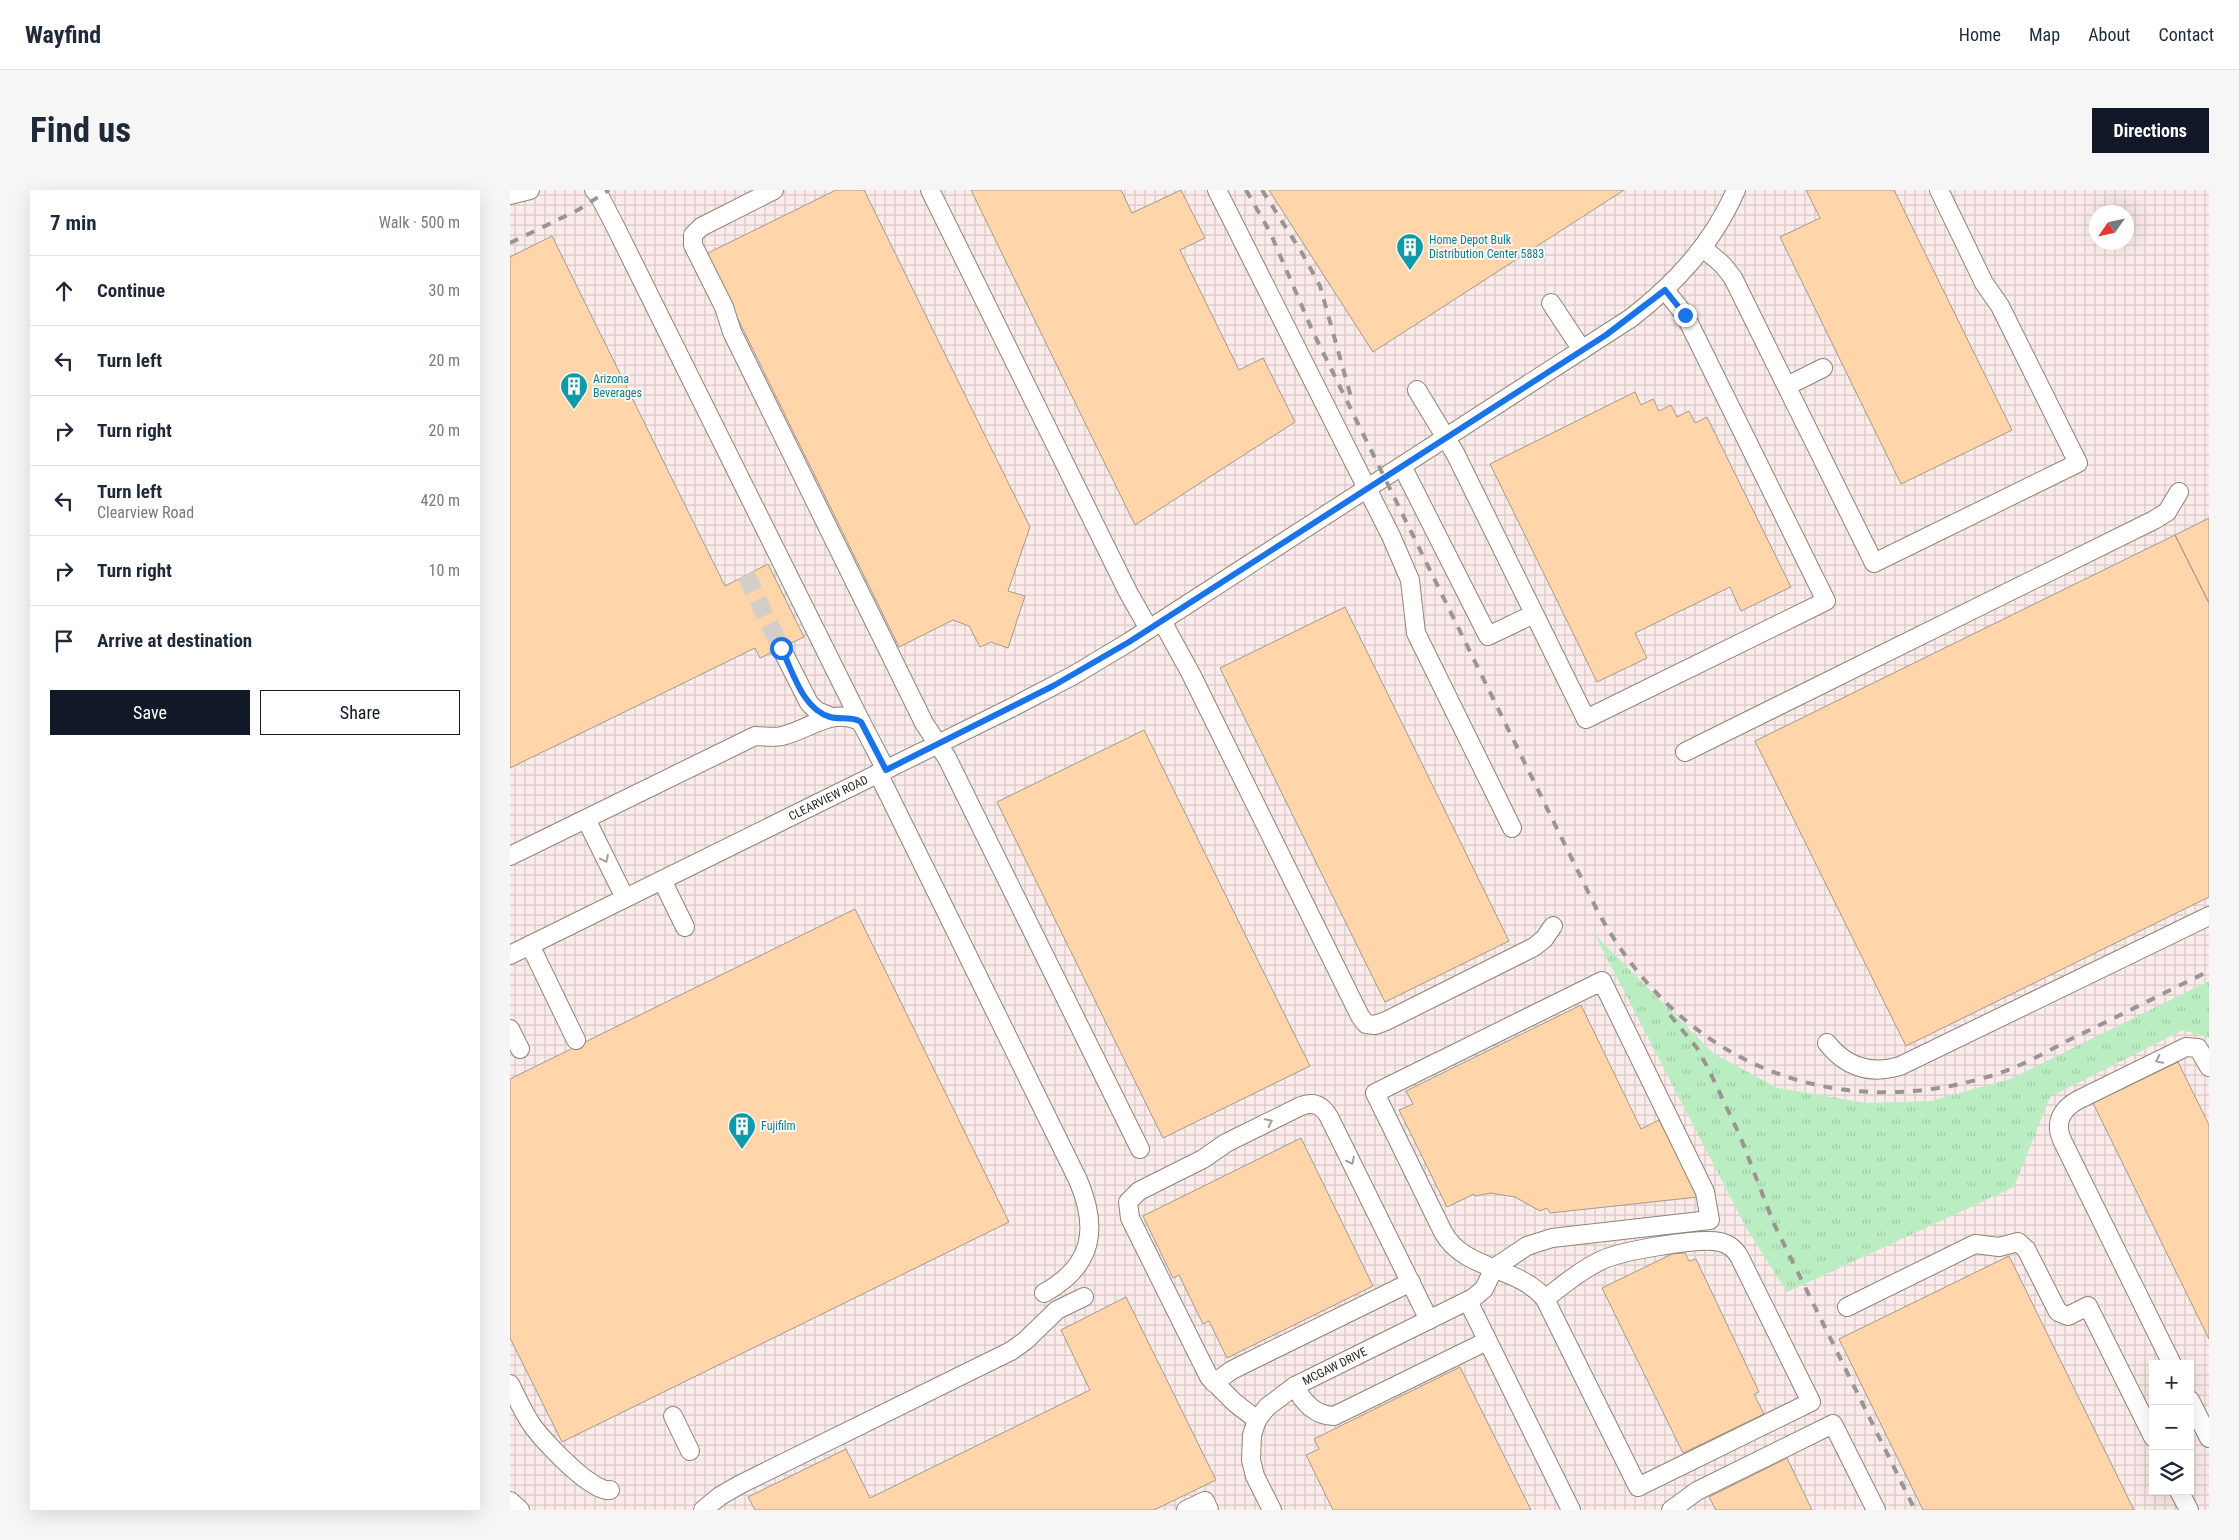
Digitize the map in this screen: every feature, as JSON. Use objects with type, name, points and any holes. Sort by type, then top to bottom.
[{"type":"street","points":[[510,195],[530,190]]},
{"type":"street","points":[[594,190],[600,197],[620,235],[861,722],[882,772],[1074,1171],[1087,1203],[1091,1226],[1085,1254],[1068,1276],[1044,1293]]},
{"type":"street","points":[[774,190],[700,227],[693,235],[693,245],[724,307],[737,341],[924,723],[947,758],[1140,1150]]},
{"type":"street","points":[[930,190],[1124,584],[1192,674],[1360,1016],[1366,1024],[1376,1025],[1386,1022],[1534,947],[1553,926]]},
{"type":"street","points":[[1217,190],[1391,536],[1410,580],[1416,633],[1512,828]]},
{"type":"street","name":"CLEARVIEW ROAD","points":[[510,955],[1060,683],[1156,625],[1631,318],[1665,290],[1685,270],[1702,248],[1736,190]]},
{"type":"street","points":[[1702,248],[1723,265],[1734,278],[1874,563],[2078,463],[2000,306],[1984,283],[1939,190]]},
{"type":"street","points":[[1417,390],[1447,437],[1586,719],[1826,601],[1685,315],[1665,290]]},
{"type":"street","points":[[1551,303],[1582,350]]},
{"type":"street","points":[[1787,386],[1823,368]]},
{"type":"street","points":[[1402,466],[1488,636],[1534,614]]},
{"type":"street","points":[[1685,752],[2154,520],[2167,512],[2179,492]]},
{"type":"street","points":[[781,648],[809,703],[832,718]]},
{"type":"street","points":[[510,856],[755,736],[784,736],[832,718],[843,717],[861,722]]},
{"type":"street","points":[[586,819],[625,898]]},
{"type":"street","points":[[662,880],[685,927]]},
{"type":"street","points":[[1827,1043],[1838,1056],[1852,1065],[1876,1070],[1900,1066],[2209,916]]},
{"type":"street","points":[[530,945],[576,1040]]},
{"type":"street","points":[[1494,1268],[1527,1246],[1552,1238],[1710,1220],[1709,1201],[1705,1192],[1602,981],[1374,1093],[1449,1242],[1468,1257],[1528,1285],[1545,1299],[1638,1487],[1811,1402],[1738,1254],[1730,1246],[1720,1242],[1700,1242],[1621,1252],[1586,1269],[1545,1299]]},
{"type":"street","points":[[510,1030],[520,1048]]},
{"type":"street","points":[[2170,1360],[2062,1140],[2059,1123],[2063,1112],[2078,1100],[2182,1049],[2194,1046],[2206,1060]]},
{"type":"street","points":[[1257,1420],[1214,1383],[1201,1363],[1130,1218],[1128,1202],[1139,1190],[1203,1159],[1226,1143],[1304,1105],[1320,1106],[1329,1117],[1429,1320]]},
{"type":"street","points":[[1846,1307],[1975,1244],[1999,1247],[2018,1242],[2026,1248],[2058,1312],[2068,1316],[2088,1306],[2149,1429]]},
{"type":"street","name":"MCGAW DRIVE","points":[[1272,1510],[1255,1476],[1251,1460],[1252,1435],[1257,1420],[1272,1401],[1295,1386],[1468,1301],[1484,1289],[1494,1268]]},
{"type":"street","points":[[1214,1383],[1232,1370],[1410,1282]]},
{"type":"street","points":[[703,1510],[725,1503],[1011,1351],[1025,1341],[1056,1310],[1084,1296]]},
{"type":"street","points":[[1468,1301],[1570,1510]]},
{"type":"street","points":[[1295,1386],[1308,1406],[1326,1415],[1334,1416],[1487,1341]]},
{"type":"street","points":[[510,1384],[527,1418],[545,1443],[597,1488],[610,1490]]},
{"type":"street","points":[[2192,1405],[2209,1438]]},
{"type":"street","points":[[673,1416],[690,1451]]},
{"type":"street","points":[[1671,1510],[1697,1491],[1833,1424],[1876,1510]]},
{"type":"street","points":[[2181,1495],[2189,1510]]},
{"type":"street","points":[[510,1501],[520,1510]]},
{"type":"street","points":[[1186,1510],[1205,1501],[1209,1510]]},
{"type":"shaded area","points":[[510,190],[2209,190],[2209,1510],[510,1510]]},
{"type":"green space","points":[[1595,935],[1714,1054],[1778,1088],[1866,1103],[1931,1101],[2010,1079],[2209,981],[2209,1038],[2183,1030],[2050,1097],[2014,1187],[1787,1292],[1747,1229]]},
{"type":"building","points":[[836,190],[864,190],[1030,527],[1008,591],[1025,596],[1008,648],[991,642],[980,647],[969,626],[953,620],[899,647],[706,254]]},
{"type":"building","points":[[971,190],[1121,190],[1132,213],[1181,190],[1205,238],[1180,250],[1239,370],[1263,358],[1295,422],[1135,525]]},
{"type":"building","name":"Home Depot Bulk Distribution Center 5883","points":[[1269,190],[1624,190],[1373,352]]},
{"type":"building","points":[[1806,190],[1894,190],[2012,430],[1901,484],[1780,237],[1820,218]]},
{"type":"building","name":"Arizona Beverages","points":[[552,236],[725,586],[768,564],[804,637],[760,658],[755,648],[510,768],[510,257]]},
{"type":"building","points":[[1635,392],[1641,405],[1653,399],[1659,411],[1671,405],[1677,417],[1689,411],[1695,423],[1707,417],[1791,587],[1741,611],[1730,587],[1635,633],[1647,658],[1597,682],[1490,464]]},
{"type":"building","points":[[2209,518],[2209,603],[2175,535]]},
{"type":"building","points":[[2175,535],[2209,603],[2209,897],[1906,1046],[1755,741]]},
{"type":"building","points":[[1345,607],[1509,941],[1385,1002],[1220,668]]},
{"type":"building","points":[[1144,730],[1310,1066],[1163,1138],[997,802]]},
{"type":"building","name":"Fujifilm","points":[[855,909],[1009,1222],[562,1442],[510,1338],[510,1079]]},
{"type":"building","points":[[1581,1005],[1641,1129],[1659,1120],[1698,1197],[1550,1213],[1547,1208],[1540,1211],[1515,1197],[1491,1193],[1475,1196],[1474,1194],[1447,1207],[1399,1110],[1413,1104],[1406,1091]]},
{"type":"building","points":[[2178,1062],[2209,1125],[2209,1339],[2093,1103]]},
{"type":"building","points":[[1301,1138],[1373,1286],[1227,1358],[1209,1321],[1203,1324],[1179,1275],[1173,1278],[1143,1216]]},
{"type":"building","points":[[1685,1253],[1689,1261],[1696,1259],[1759,1392],[1754,1394],[1764,1414],[1683,1453],[1602,1288],[1672,1254]]},
{"type":"building","points":[[2009,1256],[2134,1510],[1923,1510],[1839,1339]]},
{"type":"building","points":[[1126,1297],[1216,1480],[1154,1510],[755,1510],[748,1497],[846,1449],[870,1498],[1090,1390],[1061,1330]]},
{"type":"building","points":[[1460,1367],[1531,1510],[1333,1510],[1306,1455],[1319,1449],[1314,1439]]},
{"type":"building","points":[[1787,1458],[1812,1510],[1716,1510],[1709,1497]]},
{"type":"tunnel","points":[[746,575],[781,648]]},
{"type":"railway","points":[[510,243],[578,210],[609,190]]},
{"type":"railway","points":[[1246,190],[1270,232],[1313,332],[1596,908],[1629,960],[1667,1004],[1711,1040],[1760,1066],[1812,1084],[1868,1092],[1926,1090],[1987,1077],[2009,1070],[2209,971]]},
{"type":"railway","points":[[1262,190],[1302,253],[1320,286],[1351,397]]},
{"type":"railway","points":[[1670,1015],[1697,1048],[1709,1070],[1740,1136],[1774,1224],[1915,1510]]},
{"type":"place","name":"Home Depot Bulk Distribution Center 5883","points":[[1410,271]]},
{"type":"place","name":"Arizona Beverages","points":[[574,410]]},
{"type":"place","name":"Fujifilm","points":[[742,1150]]},
{"type":"route","points":[[781,648],[809,703],[832,718],[843,717],[861,722],[886,770],[1011,708],[1092,665],[1606,335],[1631,318],[1665,290],[1672,296],[1685,315]]}]
